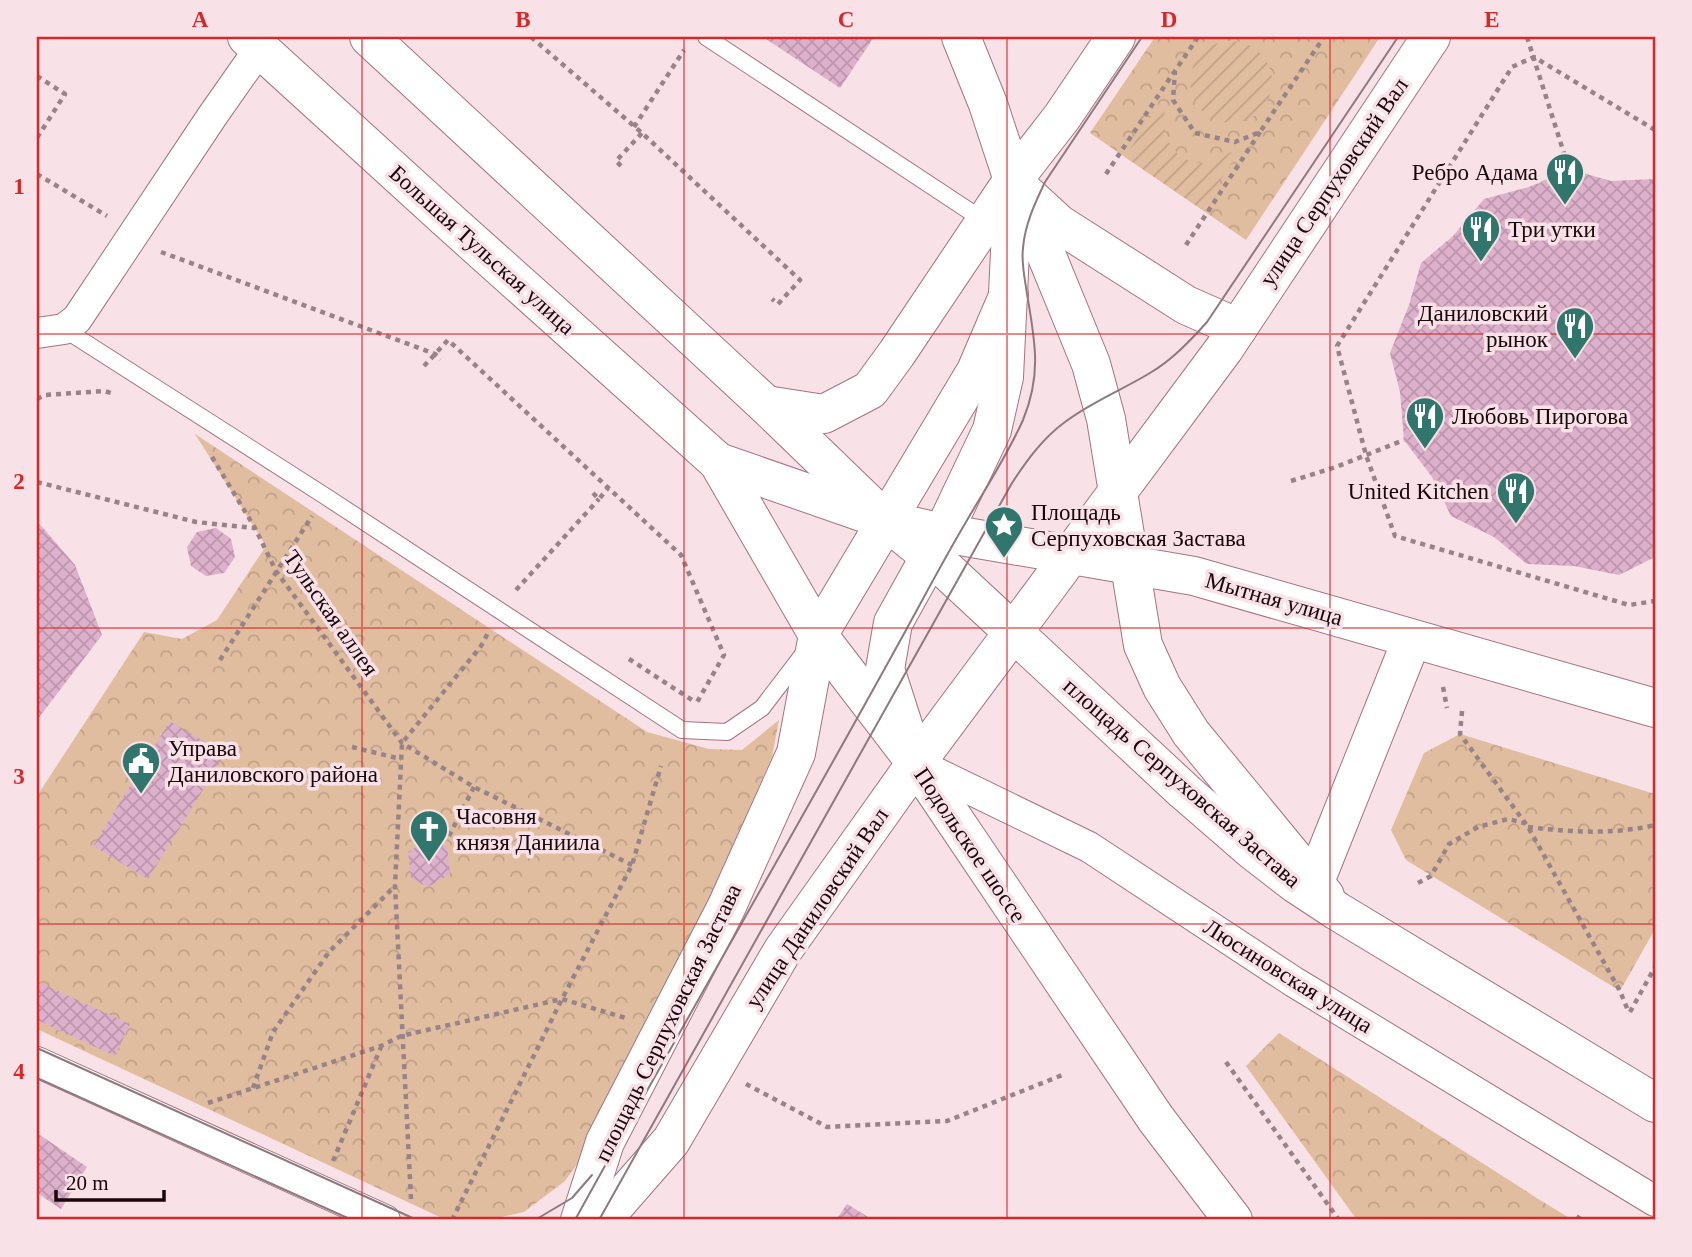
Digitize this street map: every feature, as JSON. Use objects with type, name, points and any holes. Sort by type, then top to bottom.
[{"type":"main road","points":[[369,37],[766,405],[824,415],[870,390],[1013,180],[1116,37]]},
{"type":"main road","points":[[961,37],[988,104],[1013,180],[1059,224],[1186,305],[1238,328],[1013,632]]},
{"type":"main road","name":"улица Серпуховский Вал","points":[[1238,328],[1431,37]]},
{"type":"main road","name":"Большая Тульская улица","points":[[253,43],[718,462]]},
{"type":"main road","name":"площадь Серпуховская Застава","points":[[915,763],[885,669],[892,623],[936,545],[992,430],[1004,377],[1013,180]]},
{"type":"main road","name":"площадь Серпуховская Застава","points":[[1013,180],[1091,364],[1106,419],[1143,645],[1162,687],[1191,733],[1326,898]]},
{"type":"main road","name":"площадь Серпуховская Застава","points":[[580,1220],[605,1142],[726,908],[796,753],[818,635],[976,372],[1009,294]]},
{"type":"main road","name":"площадь Серпуховская Застава","points":[[766,405],[885,520]]},
{"type":"main road","name":"площадь Серпуховская Застава","points":[[718,462],[885,520],[936,545],[1013,632],[1154,764],[1252,850],[1296,884],[1326,898]]},
{"type":"main road","name":"Подольское шоссе","points":[[718,462],[818,635],[915,763],[1156,1119],[1233,1220]]},
{"type":"main road","name":"Мытная улица","points":[[936,545],[1071,554],[1194,576],[1655,708]]},
{"type":"main road","name":"улица Даниловский Вал","points":[[602,1220],[671,1141],[783,950],[915,763],[1013,632]]},
{"type":"main road","points":[[1412,639],[1326,898],[1655,1103]]},
{"type":"street","points":[[50,331],[77,319],[213,115],[253,43]]},
{"type":"street","name":"Люсиновская улица","points":[[915,763],[1088,847],[1294,982],[1655,1202]]},
{"type":"street","points":[[37,1062],[397,1215]]},
{"type":"lane","points":[[706,37],[986,222]]},
{"type":"lane","points":[[50,331],[325,496],[682,730],[727,732],[762,708],[818,635]]},
{"type":"path","points":[[531,37],[642,133],[800,279],[778,304],[772,299]]},
{"type":"path","points":[[1106,174],[1198,37]]},
{"type":"path","points":[[1186,245],[1324,37]]},
{"type":"path","points":[[1527,37],[1569,169]]},
{"type":"path","points":[[1534,57],[1655,130]]},
{"type":"path","points":[[1534,57],[1512,66],[1337,346],[1366,455],[1395,536],[1629,605],[1655,601]]},
{"type":"path","points":[[634,127],[675,65]]},
{"type":"path","points":[[1175,71],[1173,100],[1195,133],[1235,142],[1260,132]]},
{"type":"path","points":[[37,76],[65,94],[37,138]]},
{"type":"path","points":[[621,166],[616,161],[642,133]]},
{"type":"path","points":[[37,174],[107,216]]},
{"type":"path","points":[[153,262],[158,250],[435,354],[441,359]]},
{"type":"path","points":[[424,366],[449,340],[681,555],[724,655],[695,706],[618,653]]},
{"type":"path","points":[[37,399],[45,395],[79,392]]},
{"type":"path","points":[[1291,481],[1336,467],[1404,440]]},
{"type":"path","name":"Тульская аллея","points":[[208,449],[255,528],[276,571],[402,743]]},
{"type":"path","points":[[37,482],[196,522],[255,528]]},
{"type":"path","points":[[397,1215],[411,1198],[395,886],[402,743],[481,646],[517,588],[608,488]]},
{"type":"path","points":[[593,493],[599,499]]},
{"type":"path","points":[[220,660],[325,496]]},
{"type":"path","points":[[517,588],[528,595]]},
{"type":"path","points":[[1443,687],[1447,708]]},
{"type":"path","points":[[1462,711],[1460,734],[1526,825],[1620,991],[1629,1013],[1655,967]]},
{"type":"path","points":[[402,743],[474,787],[632,865]]},
{"type":"path","points":[[352,747],[401,759]]},
{"type":"path","points":[[452,1220],[632,865],[661,766]]},
{"type":"path","points":[[449,836],[474,787]]},
{"type":"path","points":[[1418,883],[1431,876],[1449,844],[1478,828],[1508,819],[1526,825],[1592,833],[1635,830],[1655,825]]},
{"type":"path","points":[[254,1088],[273,1032],[289,1009],[329,952],[395,886]]},
{"type":"path","points":[[201,1105],[381,1046],[401,1036],[562,999],[626,1018]]},
{"type":"path","points":[[332,1163],[381,1046]]},
{"type":"path","points":[[1226,1062],[1339,1220]]},
{"type":"path","points":[[767,1096],[827,1127],[947,1121],[1065,1074]]},
{"type":"path","points":[[1577,1220],[1582,1212]]},
{"type":"green space","points":[[1155,37],[1380,37],[1246,240],[1090,133]]},
{"type":"green space","points":[[1231,41],[1247,44],[1260,53],[1269,66],[1272,82],[1269,98],[1260,111],[1247,120],[1231,123],[1215,120],[1202,111],[1193,98],[1190,82],[1193,66],[1202,53],[1215,44]]},
{"type":"green space","points":[[1161,101],[1166,105],[1166,136],[1177,153],[1185,159],[1206,163],[1231,152],[1237,155],[1201,209],[1125,157]]},
{"type":"green space","points":[[195,434],[647,732],[709,749],[742,750],[779,720],[772,757],[705,907],[691,972],[604,1127],[565,1181],[524,1212],[488,1220],[446,1220],[37,1029],[37,796],[144,632],[182,639],[217,620],[266,546]]},
{"type":"green space","points":[[1460,734],[1655,794],[1655,929],[1620,991],[1406,860],[1391,830],[1424,753]]},
{"type":"green space","points":[[1279,1033],[1573,1220],[1357,1220],[1246,1066]]},
{"type":"building","points":[[763,37],[874,37],[840,88]]},
{"type":"building","points":[[1569,169],[1611,181],[1655,179],[1655,557],[1619,575],[1574,566],[1527,564],[1494,537],[1451,516],[1432,477],[1404,440],[1400,392],[1390,353],[1409,305],[1421,263],[1453,236],[1484,199],[1529,187]]},
{"type":"building","points":[[37,521],[75,565],[102,635],[37,720]]},
{"type":"building","points":[[216,528],[231,539],[235,557],[224,573],[206,576],[191,566],[187,547],[197,532]]},
{"type":"building","points":[[170,721],[225,754],[148,879],[93,846]]},
{"type":"building","name":"Часовня князя Даниила","points":[[429,839],[447,847],[450,874],[428,887],[411,878],[408,852]]},
{"type":"building","points":[[38,982],[130,1024],[115,1056],[37,1020]]},
{"type":"building","points":[[37,1133],[87,1167],[61,1209],[37,1193]]},
{"type":"building","points":[[847,1204],[873,1220],[836,1220]]},
{"type":"tram line","points":[[575,1220],[1017,433],[1029,403],[1035,372],[1034,342],[1023,259],[1028,222],[1045,182],[1142,37]]},
{"type":"tram line","points":[[599,1220],[1018,474],[1057,428],[1085,408],[1158,368],[1207,322],[1398,37]]},
{"type":"tram line","points":[[37,1048],[417,1220]]},
{"type":"tram line","points":[[37,1078],[352,1220]]},
{"type":"tram line","points":[[535,1220],[572,1198],[592,1175]]},
{"type":"place","name":"Ребро Адама","points":[[1565,206]]},
{"type":"place","name":"Три утки","points":[[1481,263]]},
{"type":"place","name":"Даниловский рынок","points":[[1575,360]]},
{"type":"place","name":"Любовь Пирогова","points":[[1425,450]]},
{"type":"place","name":"United Kitchen","points":[[1516,525]]},
{"type":"place","name":"Площадь Серпуховская Застава","points":[[1004,559]]},
{"type":"place","name":"Управа Даниловского района","points":[[141,795]]},
{"type":"place","name":"Часовня князя Даниила","points":[[429,863]]}]
